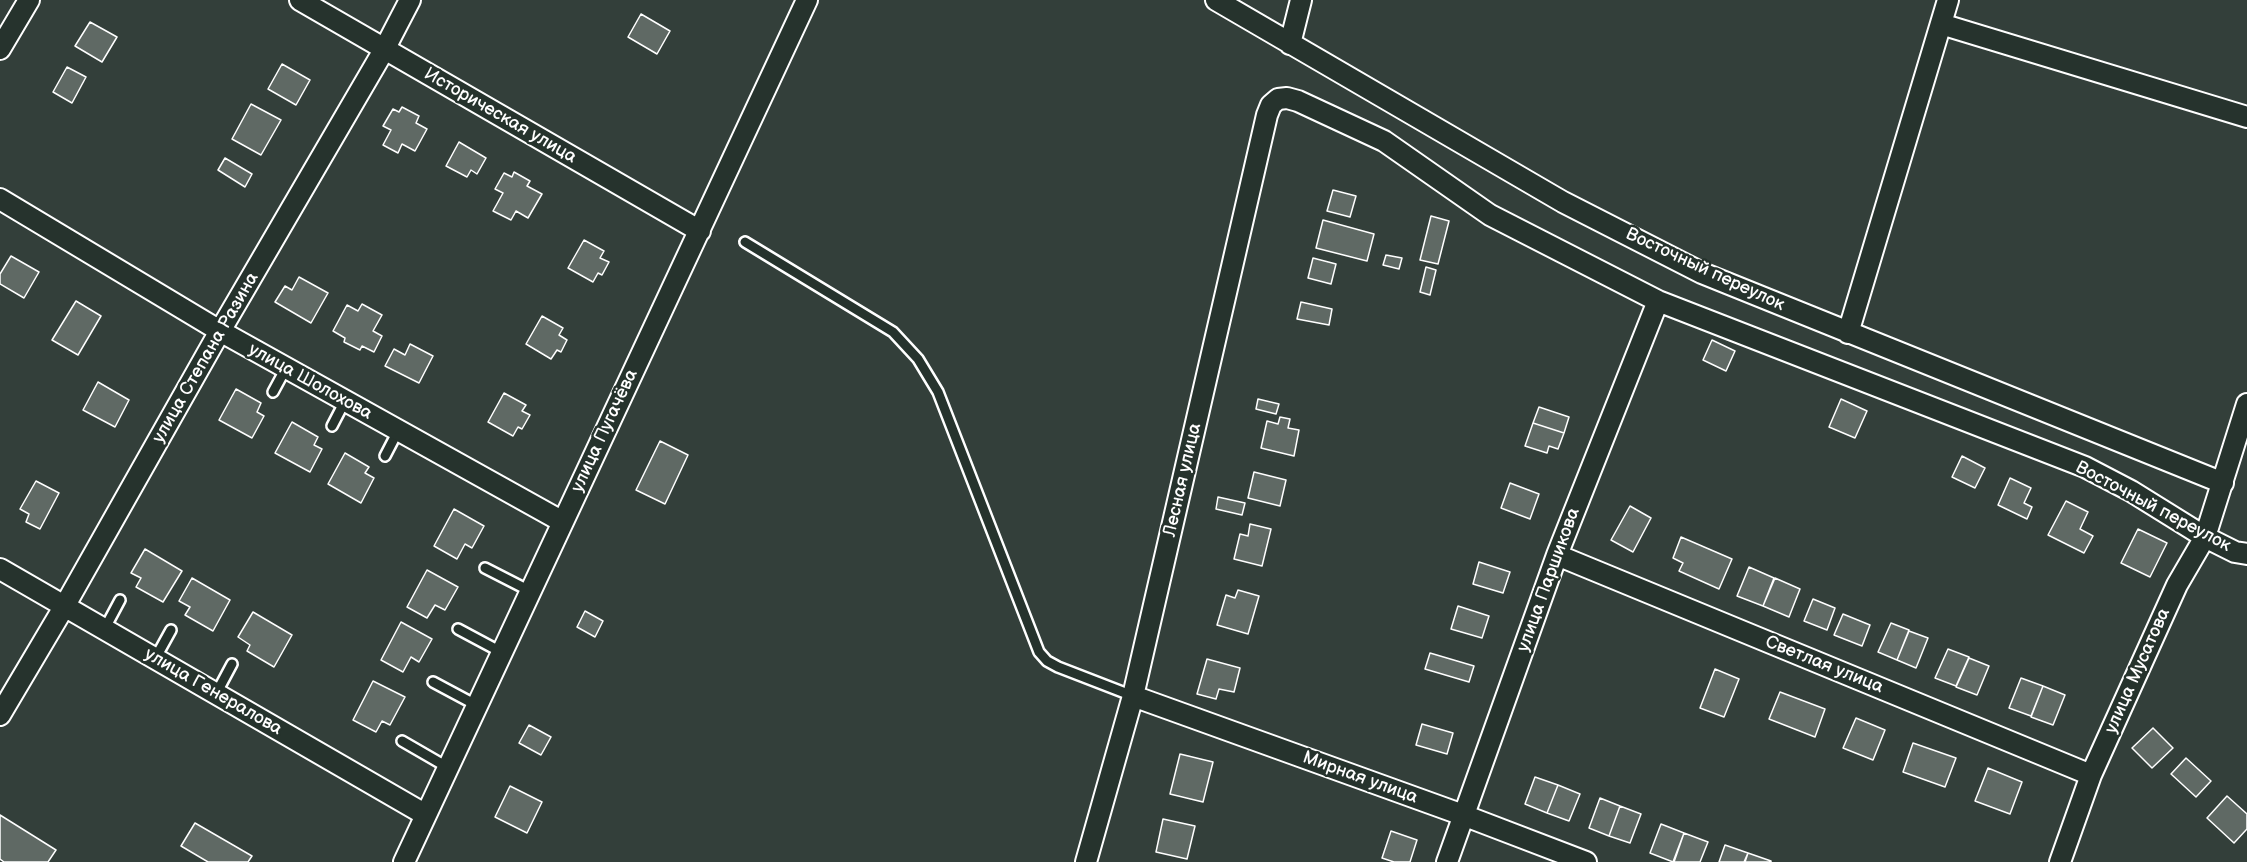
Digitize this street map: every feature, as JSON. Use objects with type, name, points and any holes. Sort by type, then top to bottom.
[{"type":"street","points":[[0,49],[28,0]]},
{"type":"street","name":"Историческая улица","points":[[300,0],[700,231]]},
{"type":"street","name":"улица Степана Разина","points":[[0,715],[384,50],[410,0]]},
{"type":"street","name":"улица Пугачёва","points":[[404,862],[807,0]]},
{"type":"street","name":"Восточный переулок","points":[[1216,0],[1563,202],[1702,273],[2223,483]]},
{"type":"street","points":[[1290,44],[1301,0]]},
{"type":"street","points":[[1848,333],[1948,0]]},
{"type":"street","points":[[1941,24],[2247,117]]},
{"type":"street","name":"Восточный переулок","points":[[1278,99],[1287,98],[1298,101],[1384,141],[1490,215],[1658,301],[2085,467],[2131,490],[2205,537],[2235,552],[2247,554]]},
{"type":"street","name":"Лесная улица","points":[[1086,862],[1133,696],[1267,115],[1271,105],[1278,99]]},
{"type":"street","name":"улица Шолохова","points":[[0,199],[220,331],[562,522]]},
{"type":"street","name":"улица Паршикова","points":[[1447,862],[1557,555],[1658,301]]},
{"type":"street","name":"улица Мусатова","points":[[2060,862],[2091,775],[2177,585],[2205,537],[2247,404]]},
{"type":"street","name":"Светлая улица","points":[[1557,555],[2091,775]]},
{"type":"street","name":"улица Генералова","points":[[0,569],[426,814]]},
{"type":"street","name":"Мирная улица","points":[[1133,696],[1586,862]]},
{"type":"lane","points":[[745,242],[893,332],[918,359],[938,392],[1039,652],[1047,661],[1058,667],[1133,696]]},
{"type":"lane","points":[[273,392],[286,368]]},
{"type":"lane","points":[[332,426],[345,401]]},
{"type":"lane","points":[[385,456],[398,431]]},
{"type":"lane","points":[[485,568],[530,591]]},
{"type":"lane","points":[[104,630],[120,600]]},
{"type":"lane","points":[[458,628],[501,652]]},
{"type":"lane","points":[[155,659],[171,630]]},
{"type":"lane","points":[[216,694],[232,664]]},
{"type":"lane","points":[[433,682],[476,705]]},
{"type":"lane","points":[[402,741],[447,767]]},
{"type":"building","points":[[641,14],[670,31],[657,54],[628,37]]},
{"type":"building","points":[[90,22],[117,37],[102,62],[75,46]]},
{"type":"building","points":[[282,64],[310,80],[296,105],[268,89]]},
{"type":"building","points":[[67,67],[86,77],[72,103],[53,92]]},
{"type":"building","points":[[251,104],[281,120],[261,155],[232,139]]},
{"type":"building","points":[[402,107],[419,116],[416,123],[427,129],[415,151],[402,144],[398,153],[383,145],[391,130],[383,126],[393,109],[399,112]]},
{"type":"building","points":[[459,142],[486,158],[477,174],[471,170],[467,177],[446,166]]},
{"type":"building","points":[[225,158],[252,174],[245,187],[218,170]]},
{"type":"building","points":[[514,172],[530,181],[527,186],[542,194],[528,218],[516,211],[511,220],[493,211],[503,193],[495,189],[504,173],[512,177]]},
{"type":"building","points":[[1333,190],[1356,196],[1350,217],[1327,211]]},
{"type":"building","points":[[1431,216],[1449,221],[1438,264],[1420,260]]},
{"type":"building","points":[[1323,220],[1374,234],[1367,261],[1316,248]]},
{"type":"building","points":[[584,240],[604,251],[600,258],[609,262],[602,275],[598,273],[593,282],[568,268]]},
{"type":"building","points":[[1386,255],[1402,258],[1399,269],[1383,265]]},
{"type":"building","points":[[11,256],[39,272],[24,298],[0,284],[0,274]]},
{"type":"building","points":[[1313,258],[1336,264],[1331,284],[1308,278]]},
{"type":"building","points":[[1426,267],[1436,270],[1430,295],[1420,292]]},
{"type":"building","points":[[299,277],[328,293],[311,323],[275,302],[285,286],[292,290]]},
{"type":"building","points":[[76,301],[101,316],[78,355],[52,340]]},
{"type":"building","points":[[1301,302],[1332,309],[1329,325],[1297,319]]},
{"type":"building","points":[[362,304],[382,315],[373,331],[382,336],[374,352],[362,346],[360,350],[344,342],[345,338],[333,331],[347,305],[358,311]]},
{"type":"building","points":[[542,316],[563,328],[559,335],[567,340],[561,352],[557,350],[551,359],[526,344]]},
{"type":"building","points":[[1712,340],[1735,351],[1726,371],[1703,360]]},
{"type":"building","points":[[410,344],[433,356],[419,383],[385,366],[394,349],[405,355]]},
{"type":"building","points":[[98,382],[129,400],[115,427],[83,410]]},
{"type":"building","points":[[236,389],[261,403],[257,412],[264,416],[252,438],[219,420]]},
{"type":"building","points":[[504,393],[526,405],[522,411],[530,415],[522,429],[518,427],[513,436],[488,422]]},
{"type":"building","points":[[1258,399],[1279,404],[1276,414],[1256,409]]},
{"type":"building","points":[[1841,399],[1867,411],[1855,438],[1829,427]]},
{"type":"building","points":[[1539,407],[1569,417],[1564,433],[1533,423]]},
{"type":"building","points":[[1280,417],[1290,419],[1288,428],[1299,430],[1294,456],[1261,448],[1267,421],[1278,424]]},
{"type":"building","points":[[292,422],[318,437],[314,445],[322,449],[310,472],[275,453]]},
{"type":"building","points":[[1533,423],[1564,433],[1558,449],[1549,446],[1547,453],[1525,446]]},
{"type":"building","points":[[660,441],[688,455],[665,504],[636,490]]},
{"type":"building","points":[[345,453],[369,467],[365,473],[374,478],[361,503],[328,484]]},
{"type":"building","points":[[1962,456],[1985,468],[1975,488],[1952,477]]},
{"type":"building","points":[[1254,472],[1286,480],[1280,506],[1248,498]]},
{"type":"building","points":[[2010,478],[2031,488],[2024,503],[2032,507],[2027,519],[1998,505]]},
{"type":"building","points":[[36,481],[59,493],[40,529],[26,522],[29,514],[20,509]]},
{"type":"building","points":[[1510,483],[1539,494],[1530,519],[1501,508]]},
{"type":"building","points":[[1218,497],[1245,503],[1242,515],[1216,509]]},
{"type":"building","points":[[2066,501],[2088,512],[2080,529],[2093,536],[2084,553],[2048,535]]},
{"type":"building","points":[[1630,506],[1651,518],[1633,552],[1611,540]]},
{"type":"building","points":[[454,509],[484,526],[472,548],[465,544],[457,559],[434,546]]},
{"type":"building","points":[[1250,524],[1271,529],[1262,566],[1234,559],[1240,534],[1248,536]]},
{"type":"building","points":[[2138,529],[2167,543],[2150,577],[2121,563]]},
{"type":"building","points":[[1681,537],[1732,559],[1719,589],[1679,571],[1683,563],[1673,558]]},
{"type":"building","points":[[145,549],[182,571],[163,602],[136,587],[141,578],[131,573]]},
{"type":"building","points":[[1479,562],[1510,572],[1503,593],[1473,584]]},
{"type":"building","points":[[1749,567],[1774,578],[1763,606],[1737,596]]},
{"type":"building","points":[[427,570],[458,587],[445,610],[435,605],[427,618],[407,607]]},
{"type":"building","points":[[192,578],[230,600],[213,631],[185,615],[190,607],[179,601]]},
{"type":"building","points":[[1775,578],[1800,589],[1789,617],[1763,606]]},
{"type":"building","points":[[1238,590],[1259,596],[1248,634],[1217,625],[1226,595],[1235,598]]},
{"type":"building","points":[[1813,599],[1835,608],[1827,630],[1804,621]]},
{"type":"building","points":[[1458,606],[1489,616],[1482,638],[1451,629]]},
{"type":"building","points":[[585,611],[603,621],[595,637],[577,627]]},
{"type":"building","points":[[253,612],[292,635],[274,667],[247,651],[250,645],[238,637]]},
{"type":"building","points":[[1843,614],[1870,625],[1862,646],[1834,635]]},
{"type":"building","points":[[401,622],[432,639],[419,662],[411,657],[403,672],[381,660]]},
{"type":"building","points":[[1891,623],[1909,630],[1897,660],[1878,652]]},
{"type":"building","points":[[1909,631],[1928,638],[1916,668],[1897,660]]},
{"type":"building","points":[[1948,649],[1969,657],[1956,686],[1935,678]]},
{"type":"building","points":[[1430,653],[1474,666],[1469,682],[1425,669]]},
{"type":"building","points":[[1969,658],[1989,666],[1977,695],[1956,687]]},
{"type":"building","points":[[1207,659],[1240,668],[1234,692],[1219,689],[1216,699],[1197,694]]},
{"type":"building","points":[[1715,669],[1739,679],[1724,717],[1700,708]]},
{"type":"building","points":[[2021,678],[2043,686],[2031,716],[2009,708]]},
{"type":"building","points":[[373,681],[405,697],[390,725],[382,721],[376,732],[353,720]]},
{"type":"building","points":[[2043,686],[2065,695],[2053,725],[2031,717]]},
{"type":"building","points":[[1780,692],[1825,709],[1815,737],[1769,719]]},
{"type":"building","points":[[1856,718],[1885,730],[1873,760],[1843,748]]},
{"type":"building","points":[[1422,724],[1453,733],[1447,754],[1416,745]]},
{"type":"building","points":[[529,725],[551,737],[541,755],[519,743]]},
{"type":"building","points":[[2153,728],[2173,748],[2152,768],[2132,748]]},
{"type":"building","points":[[1913,743],[1956,758],[1945,787],[1903,772]]},
{"type":"building","points":[[1180,754],[1213,762],[1203,802],[1170,794]]},
{"type":"building","points":[[2186,758],[2211,781],[2196,797],[2171,774]]},
{"type":"building","points":[[1988,768],[2022,782],[2010,814],[1975,801]]},
{"type":"building","points":[[1535,777],[1558,785],[1547,813],[1525,804]]},
{"type":"building","points":[[1558,785],[1580,794],[1569,821],[1547,813]]},
{"type":"building","points":[[510,786],[542,802],[527,833],[495,817]]},
{"type":"building","points":[[2227,796],[2247,814],[2247,829],[2234,843],[2207,818]]},
{"type":"building","points":[[1600,798],[1620,806],[1609,836],[1589,828]]},
{"type":"building","points":[[1620,806],[1641,814],[1630,843],[1609,836]]},
{"type":"building","points":[[0,815],[56,850],[48,862],[4,862],[0,859]]},
{"type":"building","points":[[1163,819],[1195,826],[1187,859],[1156,852]]},
{"type":"building","points":[[195,823],[252,856],[248,862],[208,862],[181,846]]},
{"type":"building","points":[[1661,824],[1684,833],[1673,862],[1650,853]]},
{"type":"building","points":[[1391,831],[1417,840],[1410,862],[1394,862],[1382,858]]},
{"type":"building","points":[[1684,833],[1708,842],[1700,862],[1674,862]]},
{"type":"building","points":[[1725,845],[1748,853],[1744,862],[1719,862]]},
{"type":"building","points":[[1748,853],[1771,861],[1771,862],[1745,862]]}]
